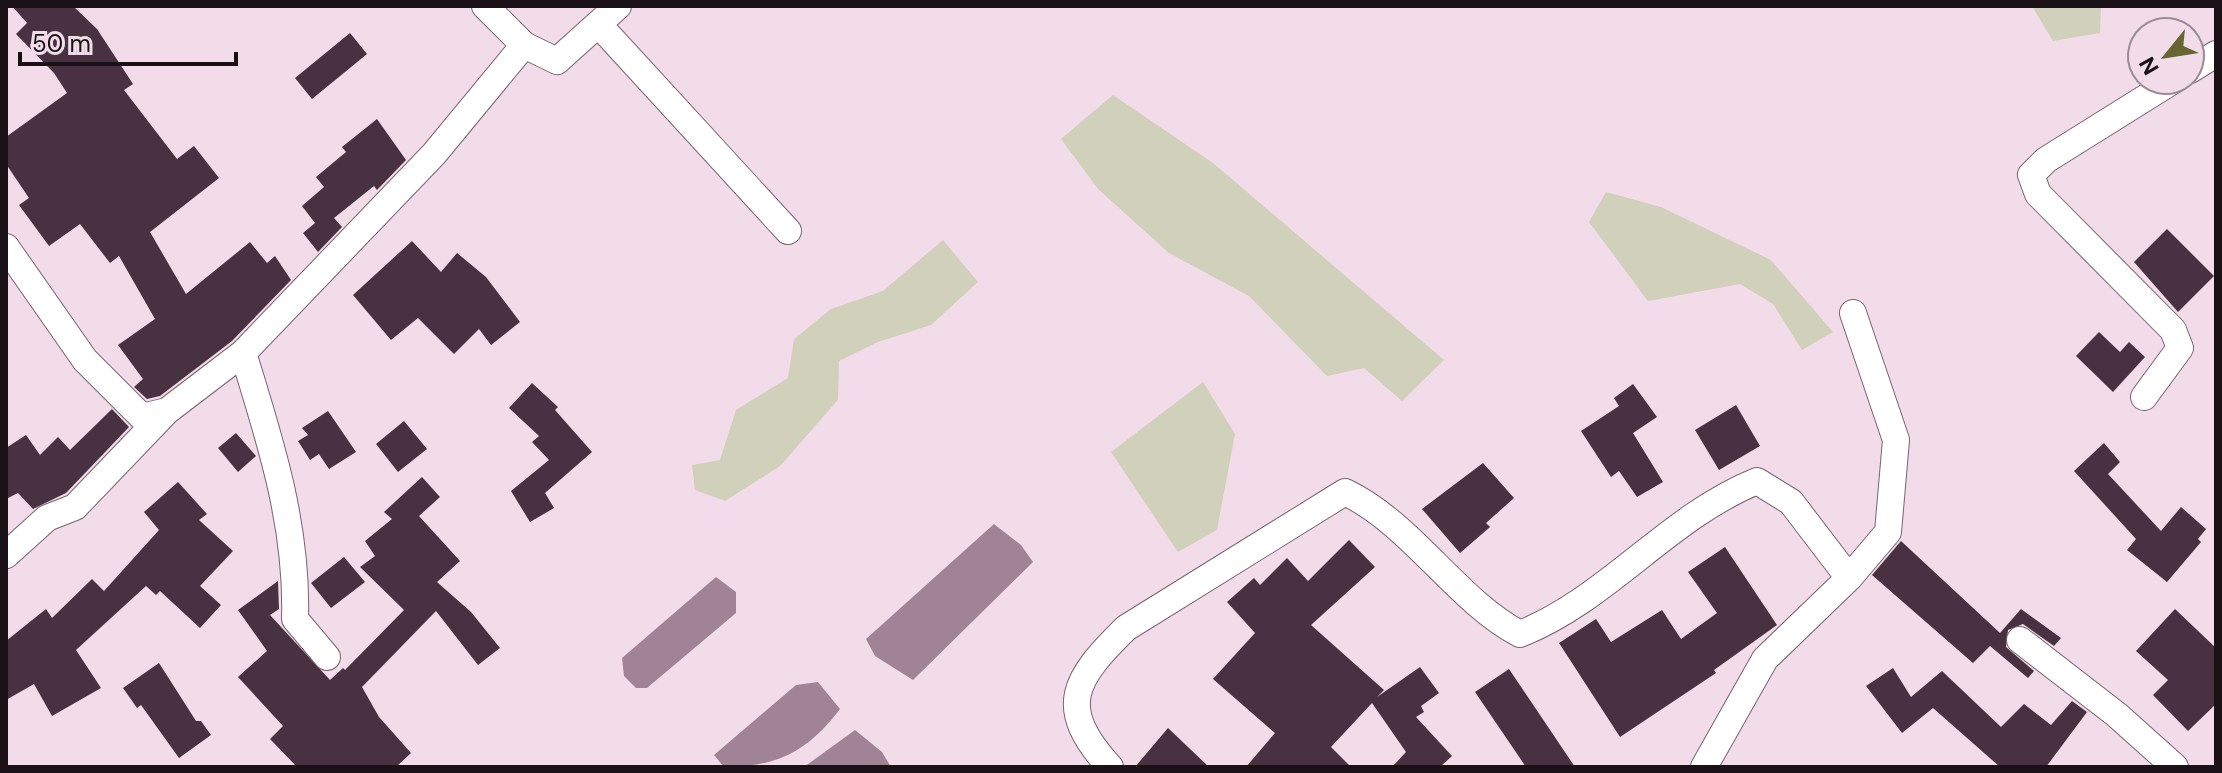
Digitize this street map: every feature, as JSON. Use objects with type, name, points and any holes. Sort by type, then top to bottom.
[{"type":"street","points":[[485,6],[524,45],[557,61],[608,15],[788,231]]},
{"type":"street","points":[[6,554],[47,518],[75,507],[167,411],[243,353],[434,154],[524,45]]},
{"type":"street","points":[[2144,397],[2180,348],[2173,330],[2038,194],[2031,175],[2046,160],[2148,96]]},
{"type":"street","points":[[6,247],[94,369],[142,417],[167,411]]},
{"type":"street","points":[[1704,767],[1765,659],[1849,578],[1888,532],[1896,440],[1853,313]]},
{"type":"street","points":[[243,353],[281,473],[296,588],[295,619],[327,657]]},
{"type":"street","points":[[1110,767],[1083,734],[1075,714],[1078,694],[1096,657],[1126,628],[1345,492],[1430,555],[1499,623],[1520,634],[1538,627],[1617,573],[1722,495],[1757,481],[1791,502],[1849,578]]},
{"type":"street","points":[[2020,640],[2117,715],[2175,767]]},
{"type":"green space","points":[[2032,6],[2101,6],[2100,33],[2053,41]]},
{"type":"green space","points":[[1113,95],[1213,163],[1444,360],[1402,401],[1364,368],[1327,376],[1249,296],[1169,253],[1098,189],[1061,139]]},
{"type":"green space","points":[[1606,192],[1661,207],[1771,260],[1833,332],[1802,350],[1773,304],[1740,284],[1648,301],[1589,222]]},
{"type":"green space","points":[[943,240],[978,282],[931,325],[878,342],[839,361],[838,400],[780,466],[725,501],[695,490],[692,465],[720,460],[736,410],[788,378],[794,339],[831,309],[883,291]]},
{"type":"green space","points":[[1203,382],[1235,434],[1217,530],[1178,552],[1111,452]]},
{"type":"shaded area","points":[[994,524],[1021,545],[1033,562],[913,680],[875,656],[866,639]]},
{"type":"shaded area","points":[[716,577],[736,592],[736,613],[647,688],[636,688],[624,676],[622,658]]},
{"type":"shaded area","points":[[818,682],[840,709],[803,746],[776,760],[743,766],[724,767],[714,755],[796,685]]},
{"type":"shaded area","points":[[855,730],[882,752],[891,767],[804,767]]},
{"type":"building","points":[[12,6],[73,6],[97,29],[133,84],[124,90],[177,159],[194,146],[219,178],[150,232],[186,294],[250,242],[267,263],[275,256],[291,280],[232,341],[160,396],[147,399],[134,387],[143,379],[118,345],[155,319],[119,256],[110,263],[80,224],[49,246],[19,205],[29,198],[6,164],[6,137],[67,93],[54,73],[16,34],[27,23]]},
{"type":"building","points":[[350,33],[367,54],[312,99],[295,78]]},
{"type":"building","points":[[377,119],[406,160],[377,190],[374,186],[334,218],[342,227],[318,252],[303,233],[315,223],[302,206],[324,187],[316,177],[346,152],[342,147]]},
{"type":"building","points":[[2167,229],[2214,276],[2178,312],[2134,262]]},
{"type":"building","points":[[412,241],[441,272],[457,253],[486,277],[520,322],[491,345],[479,329],[454,354],[418,318],[391,340],[353,295]]},
{"type":"building","points":[[2099,332],[2120,352],[2129,342],[2145,357],[2113,392],[2076,356]]},
{"type":"building","points":[[532,383],[558,407],[555,410],[592,452],[545,493],[554,508],[530,522],[511,491],[549,460],[532,442],[539,436],[509,408]]},
{"type":"building","points":[[1633,384],[1657,417],[1633,433],[1663,482],[1637,497],[1619,471],[1611,477],[1581,431],[1619,406],[1614,398]]},
{"type":"building","points":[[1736,405],[1760,446],[1719,470],[1695,430]]},
{"type":"building","points":[[112,409],[129,427],[66,493],[33,509],[18,493],[6,499],[6,448],[26,435],[40,455],[58,437],[70,450]]},
{"type":"building","points":[[328,411],[356,452],[329,469],[319,454],[310,460],[298,441],[308,435],[302,428]]},
{"type":"building","points":[[404,421],[427,449],[398,472],[376,444]]},
{"type":"building","points":[[236,433],[256,456],[238,472],[218,448]]},
{"type":"building","points":[[2104,443],[2120,462],[2108,474],[2161,531],[2181,507],[2206,529],[2198,539],[2201,542],[2167,582],[2127,550],[2136,539],[2074,471]]},
{"type":"building","points":[[1483,463],[1514,498],[1486,523],[1490,527],[1460,553],[1422,509]]},
{"type":"building","points":[[422,477],[440,497],[419,516],[460,561],[437,582],[471,612],[500,648],[478,665],[436,611],[362,687],[379,717],[411,753],[396,767],[297,767],[270,739],[283,726],[238,677],[267,651],[238,610],[278,581],[279,609],[270,615],[330,680],[343,668],[345,670],[404,610],[360,567],[375,556],[365,541],[392,519],[384,512]]},
{"type":"building","points":[[178,482],[207,514],[199,520],[233,551],[200,586],[221,605],[200,628],[160,591],[156,595],[146,586],[76,650],[101,688],[52,716],[34,684],[6,700],[6,641],[46,609],[52,618],[92,579],[104,591],[159,530],[144,512]]},
{"type":"building","points":[[1349,540],[1375,567],[1311,625],[1384,690],[1377,697],[1420,667],[1439,693],[1421,706],[1424,712],[1416,717],[1452,756],[1440,767],[1392,767],[1406,752],[1372,703],[1331,747],[1351,767],[1246,767],[1275,733],[1213,679],[1255,633],[1227,602],[1254,578],[1260,585],[1287,558],[1308,581]]},
{"type":"building","points":[[1901,541],[2000,633],[2021,609],[2061,638],[2054,646],[2023,624],[2008,630],[2006,647],[2034,671],[2028,678],[1990,646],[1973,663],[1872,575]]},
{"type":"building","points":[[1725,547],[1777,625],[1714,670],[1716,673],[1620,737],[1559,643],[1596,619],[1611,642],[1662,610],[1681,639],[1717,613],[1688,572]]},
{"type":"building","points":[[344,557],[365,582],[331,608],[311,583]]},
{"type":"building","points":[[2175,609],[2216,648],[2216,704],[2188,731],[2153,695],[2168,680],[2136,651]]},
{"type":"building","points":[[159,663],[196,721],[201,721],[211,735],[179,758],[141,705],[137,708],[123,688]]},
{"type":"building","points":[[1893,668],[1911,697],[1942,671],[2001,727],[2024,704],[2051,725],[2072,701],[2087,712],[2046,767],[2000,767],[1933,708],[1902,733],[1866,686]]},
{"type":"building","points":[[1509,669],[1575,767],[1526,767],[1475,692]]},
{"type":"building","points":[[1168,728],[1209,767],[1135,767]]}]
